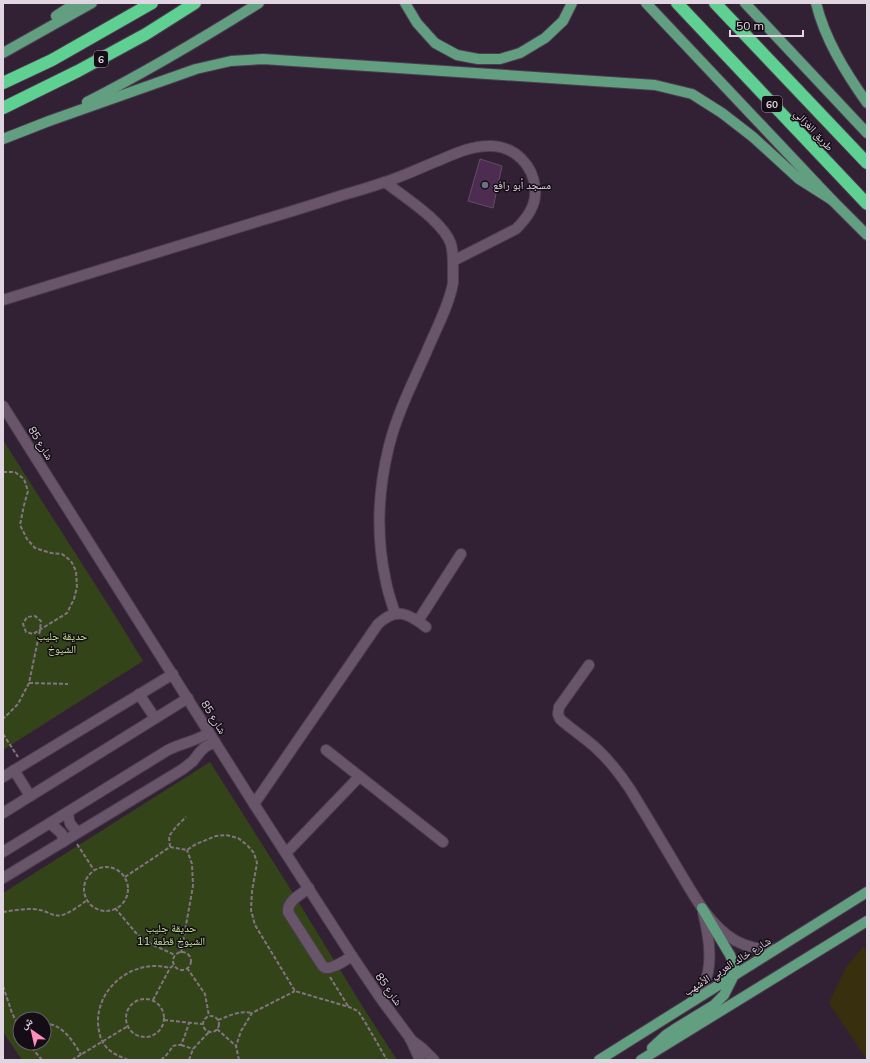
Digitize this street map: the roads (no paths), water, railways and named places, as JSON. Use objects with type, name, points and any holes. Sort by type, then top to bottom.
[{"type":"highway","name":"6","points":[[3,83],[52,60],[152,3]]},
{"type":"highway","name":"6","points":[[3,108],[78,71],[146,34],[195,3]]},
{"type":"highway","name":"طريق الغزالي","points":[[677,3],[867,204]]},
{"type":"highway","name":"طريق الغزالي","points":[[715,3],[867,163]]},
{"type":"highway","points":[[836,130],[867,155]]},
{"type":"main road","points":[[3,50],[76,3]]},
{"type":"main road","points":[[3,53],[92,3]]},
{"type":"main road","points":[[49,121],[129,81],[259,3]]},
{"type":"main road","points":[[405,3],[417,23],[435,42],[457,55],[478,59],[500,59],[520,53],[545,38],[563,21],[572,3]]},
{"type":"main road","points":[[646,3],[832,200],[867,235]]},
{"type":"main road","points":[[745,3],[867,133]]},
{"type":"main road","points":[[816,3],[818,12],[831,43],[851,79],[867,103]]},
{"type":"main road","points":[[3,139],[49,121],[196,69],[231,60],[263,59],[655,85],[692,94],[722,113],[753,137],[799,179],[832,200]]},
{"type":"main road","name":"شارع خالد العربي الأشهب","points":[[599,1060],[867,892]]},
{"type":"main road","points":[[640,1060],[666,1035],[714,1005],[724,995],[734,975],[734,965],[730,955],[702,908]]},
{"type":"main road","points":[[640,1060],[867,920]]},
{"type":"street","points":[[3,300],[385,182],[451,155],[491,146],[513,152],[522,159],[529,168],[533,178],[535,190],[534,201],[530,212],[516,229],[453,261]]},
{"type":"street","points":[[385,182],[428,215],[441,227],[447,235],[453,252],[453,283],[447,304],[399,413],[389,446],[382,480],[379,514],[380,548],[386,582],[395,614]]},
{"type":"street","name":"شارع 85","points":[[3,406],[254,804],[352,956],[410,1038],[420,1060]]},
{"type":"street","points":[[254,804],[378,624],[383,619],[395,614],[403,614],[410,616],[422,624],[461,554]]},
{"type":"street","points":[[589,666],[559,707],[558,716],[561,721],[595,747],[605,756],[618,772],[630,789],[702,908],[720,929],[736,941],[755,948],[775,950]]},
{"type":"street","points":[[3,777],[172,674]]},
{"type":"street","points":[[139,694],[155,718]]},
{"type":"street","points":[[3,813],[188,698]]},
{"type":"street","points":[[3,852],[168,750],[178,745],[200,739],[209,733]]},
{"type":"street","points":[[3,878],[183,769],[195,759],[205,747],[215,742]]},
{"type":"street","points":[[185,744],[191,750],[195,759]]},
{"type":"street","points":[[326,750],[443,842]]},
{"type":"street","points":[[14,770],[30,796]]},
{"type":"street","points":[[286,853],[360,777]]},
{"type":"street","points":[[68,812],[71,826],[71,837]]},
{"type":"street","points":[[50,823],[62,834],[71,837]]},
{"type":"street","points":[[309,888],[289,903],[287,908],[288,912],[325,968],[329,968],[352,956]]},
{"type":"street","points":[[696,999],[706,979],[708,968],[708,940],[702,908]]},
{"type":"street","name":"شارع 85","points":[[410,1038],[434,1060]]},
{"type":"place","name":"مسجد أبو رافع","points":[[485,185]]},
{"type":"park label","name":"حديقة جليب الشيوخ","points":[[62,642]]},
{"type":"park label","name":"حديقة جليب الشيوخ قطعة 11","points":[[171,934]]}]
